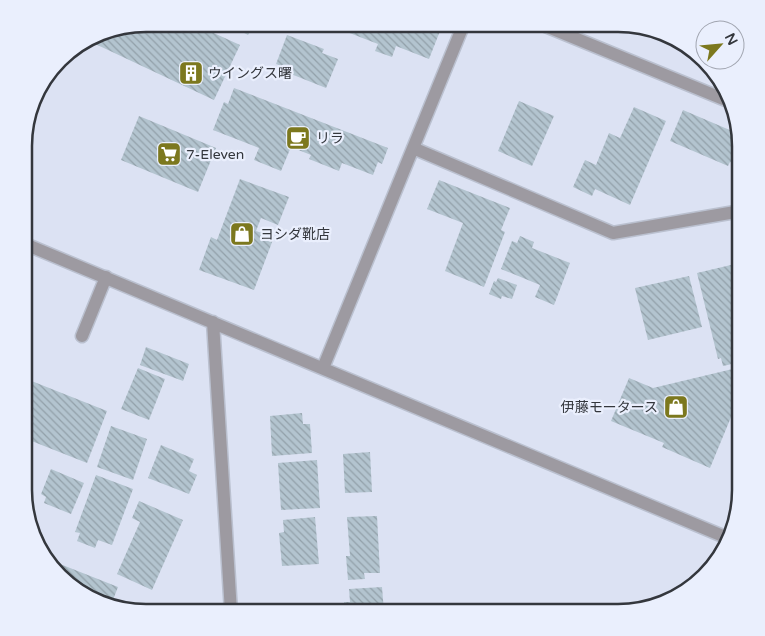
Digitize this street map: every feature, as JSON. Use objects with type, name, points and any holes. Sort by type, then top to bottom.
[{"type":"street","points":[[323,368],[460,33]]},
{"type":"street","points":[[562,33],[722,99]]},
{"type":"street","points":[[413,148],[613,233],[732,213]]},
{"type":"street","points":[[32,247],[722,536]]},
{"type":"street","points":[[82,336],[106,277]]},
{"type":"street","points":[[213,322],[230,603]]},
{"type":"building","name":"ウイングス曙","points":[[212,32],[240,45],[214,100],[96,44],[117,36],[132,33]]},
{"type":"building","points":[[348,32],[439,33],[429,59],[396,46],[392,57],[375,51],[378,44]]},
{"type":"building","points":[[287,35],[324,49],[322,53],[338,59],[326,88],[291,74],[292,70],[276,64]]},
{"type":"building","name":"リラ","points":[[234,88],[388,148],[382,164],[378,162],[373,175],[342,163],[339,171],[309,159],[311,155],[291,147],[281,171],[254,160],[259,148],[213,130],[224,102],[228,104]]},
{"type":"building","points":[[519,101],[554,116],[532,166],[498,151]]},
{"type":"building","points":[[634,107],[666,121],[630,205],[595,189],[592,196],[573,187],[585,160],[596,165],[609,133],[620,138]]},
{"type":"building","points":[[683,110],[731,131],[732,163],[730,162],[728,166],[670,141]]},
{"type":"building","name":"7-Eleven","points":[[139,116],[216,148],[198,192],[121,160]]},
{"type":"building","name":"ヨシダ靴店","points":[[240,179],[289,197],[278,225],[261,218],[256,231],[274,237],[254,290],[199,270],[211,237],[217,240]]},
{"type":"building","points":[[439,180],[510,208],[501,230],[505,232],[484,287],[445,271],[463,223],[427,209]]},
{"type":"building","points":[[520,236],[534,242],[532,248],[570,263],[554,305],[535,297],[540,285],[501,269],[512,241],[517,243]]},
{"type":"building","points":[[732,265],[732,364],[723,366],[721,358],[718,359],[697,273]]},
{"type":"building","points":[[689,276],[702,327],[648,340],[635,288]]},
{"type":"building","points":[[498,278],[517,285],[512,299],[502,296],[501,299],[489,294],[494,281],[496,282]]},
{"type":"building","points":[[146,347],[189,364],[183,381],[140,365]]},
{"type":"building","points":[[138,368],[165,379],[149,420],[121,409]]},
{"type":"building","name":"伊藤モータース","points":[[732,369],[732,415],[710,468],[662,447],[664,443],[611,421],[629,378],[653,388]]},
{"type":"building","points":[[33,381],[107,411],[87,463],[33,442]]},
{"type":"building","points":[[302,413],[303,424],[310,424],[312,453],[272,456],[270,416]]},
{"type":"building","points":[[111,426],[147,439],[133,480],[97,467]]},
{"type":"building","points":[[161,445],[194,459],[189,471],[197,475],[189,494],[148,478]]},
{"type":"building","points":[[370,452],[372,492],[345,493],[343,454]]},
{"type":"building","points":[[317,460],[320,508],[281,510],[278,463]]},
{"type":"building","points":[[51,469],[84,483],[71,514],[44,503],[46,497],[41,494]]},
{"type":"building","points":[[96,475],[133,489],[112,545],[98,540],[95,548],[77,541],[80,533],[75,532]]},
{"type":"building","points":[[139,501],[183,520],[152,590],[117,574],[140,522],[132,518]]},
{"type":"building","points":[[377,516],[380,573],[364,573],[365,579],[348,580],[346,556],[350,556],[347,517]]},
{"type":"building","points":[[315,517],[319,564],[282,566],[279,533],[284,532],[283,520]]},
{"type":"building","points":[[61,564],[118,587],[114,599],[96,592],[77,580]]},
{"type":"building","points":[[382,587],[383,604],[344,603],[350,602],[349,589]]},
{"type":"place","name":"ウイングス曙","points":[[191,73]]},
{"type":"place","name":"リラ","points":[[298,138]]},
{"type":"place","name":"7-Eleven","points":[[169,154]]},
{"type":"place","name":"ヨシダ靴店","points":[[242,234]]},
{"type":"place","name":"伊藤モータース","points":[[676,407]]}]
